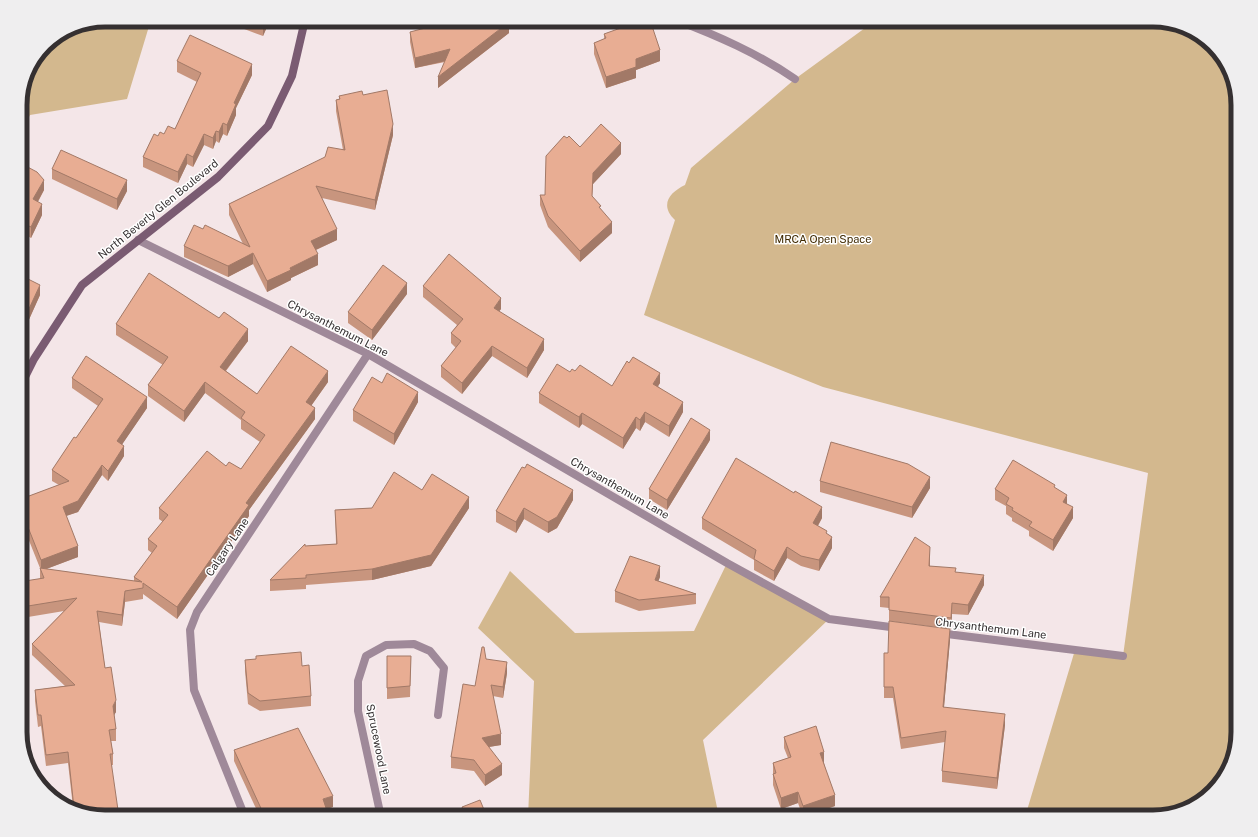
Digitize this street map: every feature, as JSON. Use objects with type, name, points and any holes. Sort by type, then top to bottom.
[{"type":"main road","name":"North Beverly Glen Boulevard","points":[[27,373],[34,359],[82,285],[218,177],[268,126],[292,76],[303,27]]},
{"type":"street","points":[[694,27],[727,40],[759,56],[795,79]]},
{"type":"street","name":"Chrysanthemum Lane","points":[[138,240],[368,354],[734,567],[829,619],[908,629]]},
{"type":"street","name":"Calgary Lane","points":[[241,810],[194,690],[190,630],[197,612],[368,354]]},
{"type":"street","name":"Chrysanthemum Lane","points":[[932,632],[1123,656]]},
{"type":"street","name":"Sprucewood Lane","points":[[379,810],[358,711],[358,682],[366,656],[386,645],[414,644],[430,651],[444,668],[438,716]]},
{"type":"green space","points":[[149,27],[127,99],[30,115],[27,121],[27,100],[33,75],[37,66],[46,54],[62,40],[75,33],[95,28]]},
{"type":"green space","name":"MRCA Open Space","points":[[866,27],[1163,28],[1183,33],[1196,40],[1212,54],[1223,71],[1227,80],[1231,100],[1231,737],[1227,757],[1218,775],[1204,791],[1187,802],[1173,807],[1153,810],[1027,810],[1075,650],[1123,656],[1148,473],[823,387],[644,315],[675,220],[670,214],[667,204],[671,195],[685,185],[691,168],[795,79]]},
{"type":"green space","points":[[727,563],[829,619],[703,740],[718,810],[528,810],[534,681],[478,628],[510,571],[575,633],[694,631]]},
{"type":"building","points":[[429,27],[503,27],[438,77],[450,49],[415,58],[410,32]]},
{"type":"building","points":[[624,27],[652,27],[660,50],[636,59],[636,67],[606,77],[594,43],[606,38],[604,34]]},
{"type":"building","points":[[190,35],[252,64],[234,103],[236,104],[227,125],[223,123],[219,132],[216,131],[213,138],[204,134],[193,157],[187,154],[178,172],[143,157],[154,134],[158,136],[160,132],[164,134],[168,126],[175,129],[201,73],[177,61]]},
{"type":"building","points":[[387,90],[393,124],[375,200],[316,186],[337,229],[311,241],[318,254],[290,268],[291,270],[267,281],[253,253],[228,266],[184,246],[194,225],[203,229],[205,225],[250,247],[229,204],[325,157],[328,147],[345,150],[336,100],[340,99],[339,96],[362,91],[363,95]]},
{"type":"building","points":[[601,124],[621,143],[593,173],[592,196],[612,222],[580,251],[548,216],[540,195],[545,195],[546,156],[564,136],[567,138],[569,136],[580,147]]},
{"type":"building","points":[[61,150],[127,180],[117,199],[52,169]]},
{"type":"building","points":[[27,167],[37,172],[44,180],[33,199],[42,204],[31,227],[27,225]]},
{"type":"building","points":[[449,254],[501,298],[494,308],[544,339],[527,368],[492,346],[462,383],[441,366],[461,341],[451,333],[463,319],[423,286]]},
{"type":"building","points":[[383,265],[407,283],[372,330],[348,312]]},
{"type":"building","points":[[149,273],[219,318],[224,312],[248,329],[220,367],[257,394],[291,346],[328,371],[306,402],[315,408],[246,503],[249,505],[177,607],[143,583],[143,588],[125,591],[122,615],[97,611],[105,668],[111,667],[116,700],[113,706],[116,729],[109,730],[113,754],[110,754],[118,810],[105,810],[85,807],[74,803],[68,752],[46,755],[41,715],[38,715],[35,690],[75,685],[32,644],[77,598],[28,606],[27,581],[44,578],[40,568],[142,582],[134,577],[157,546],[148,539],[168,515],[159,508],[207,451],[226,466],[229,462],[241,469],[265,435],[241,418],[245,412],[205,382],[184,411],[148,385],[168,357],[116,324]]},
{"type":"building","points":[[27,278],[40,285],[27,313]]},
{"type":"building","points":[[86,356],[147,397],[117,441],[124,446],[108,471],[102,465],[78,501],[63,507],[78,546],[41,560],[27,525],[27,497],[69,481],[52,470],[74,437],[76,438],[103,399],[72,378]]},
{"type":"building","points":[[633,357],[660,373],[653,384],[683,402],[669,426],[645,412],[640,420],[636,417],[623,438],[582,413],[579,417],[539,393],[557,364],[570,372],[572,369],[575,371],[580,365],[612,386],[627,361],[629,363]]},
{"type":"building","points":[[387,373],[418,392],[394,434],[353,410],[372,377],[382,383]]},
{"type":"building","points":[[691,418],[710,430],[667,500],[649,489]]},
{"type":"building","points":[[831,442],[908,464],[930,477],[912,507],[820,481]]},
{"type":"building","points":[[736,458],[794,493],[795,491],[822,507],[813,523],[827,531],[826,533],[832,537],[819,560],[801,556],[787,547],[774,571],[754,559],[756,550],[702,518]]},
{"type":"building","points":[[1013,460],[1055,485],[1054,487],[1067,495],[1063,502],[1073,507],[1053,540],[1029,526],[1032,522],[1012,510],[1013,508],[1006,504],[1009,498],[995,489]]},
{"type":"building","points":[[527,464],[573,490],[557,517],[548,522],[524,508],[516,522],[496,511],[522,467],[525,468]]},
{"type":"building","points":[[394,472],[422,490],[432,474],[469,497],[431,555],[372,569],[306,575],[306,578],[270,580],[305,544],[305,546],[337,544],[335,510],[372,508]]},
{"type":"building","points":[[915,537],[930,547],[929,566],[956,568],[955,572],[984,575],[968,605],[952,603],[951,618],[889,610],[889,597],[880,597]]},
{"type":"building","points":[[630,556],[660,566],[655,580],[696,594],[639,600],[615,591]]},
{"type":"building","points":[[889,621],[950,629],[943,707],[1005,714],[997,778],[942,771],[946,731],[901,738],[893,687],[884,687],[884,653],[888,653]]},
{"type":"building","points":[[482,647],[484,647],[486,659],[507,662],[503,687],[491,685],[501,734],[482,738],[502,764],[485,775],[474,760],[451,757],[463,684],[475,686]]},
{"type":"building","points":[[301,652],[302,666],[309,665],[311,696],[260,701],[248,693],[245,660],[256,659],[256,656]]},
{"type":"building","points":[[387,656],[411,656],[410,686],[387,688]]},
{"type":"building","points":[[816,726],[824,752],[820,753],[835,795],[803,806],[798,792],[781,798],[773,774],[776,773],[773,763],[791,757],[784,737]]},
{"type":"building","points":[[298,728],[333,796],[323,799],[327,810],[262,810],[234,750]]},
{"type":"building","points":[[480,800],[484,810],[463,810],[462,807]]}]
